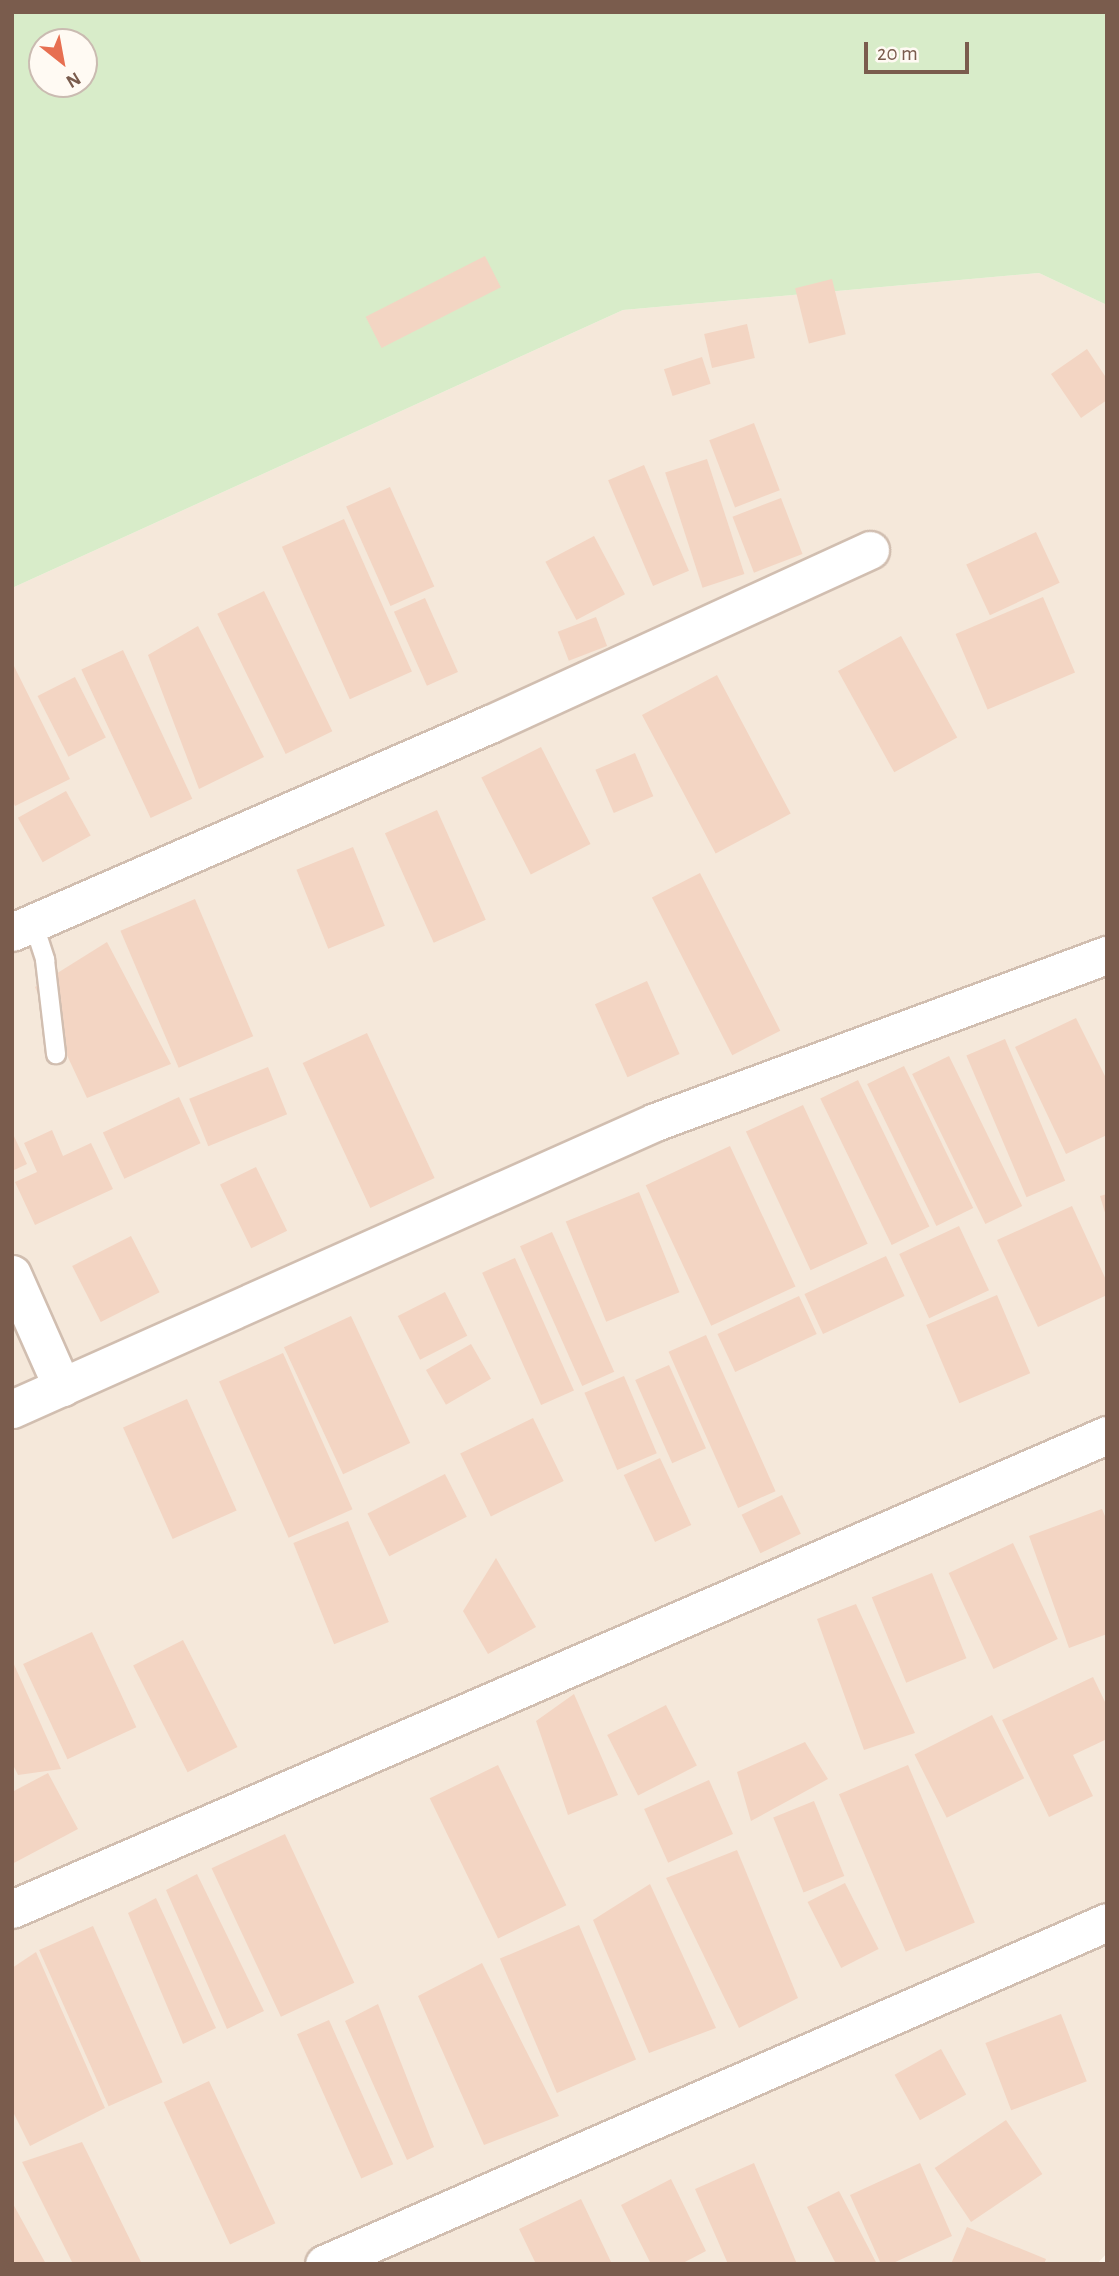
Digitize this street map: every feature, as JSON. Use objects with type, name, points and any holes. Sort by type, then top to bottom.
[{"type":"street","points":[[23,927],[490,724],[870,550]]},
{"type":"street","points":[[12,1409],[655,1122],[1107,955]]},
{"type":"street","points":[[12,1274],[62,1387]]},
{"type":"street","points":[[12,1909],[1107,1435]]},
{"type":"street","points":[[324,2264],[1107,1922]]},
{"type":"lane","points":[[23,927],[45,960],[56,1054]]},
{"type":"shaded area","points":[[1039,273],[1107,305],[1107,2253],[1097,2264],[12,2264],[12,588],[623,310]]},
{"type":"green space","points":[[12,12],[1107,12],[1107,305],[1039,273],[623,310],[12,588]]},
{"type":"building","points":[[485,256],[501,287],[381,348],[366,317]]},
{"type":"building","points":[[832,279],[846,334],[809,343],[795,288]]},
{"type":"building","points":[[747,324],[755,358],[712,368],[704,334]]},
{"type":"building","points":[[1087,349],[1107,379],[1107,400],[1081,418],[1051,374]]},
{"type":"building","points":[[702,357],[711,384],[673,396],[664,369]]},
{"type":"building","points":[[754,423],[780,490],[735,507],[709,440]]},
{"type":"building","points":[[707,459],[744,574],[703,588],[665,473]]},
{"type":"building","points":[[644,465],[689,571],[653,586],[608,480]]},
{"type":"building","points":[[390,487],[434,587],[390,606],[346,507]]},
{"type":"building","points":[[781,498],[803,554],[754,573],[732,517]]},
{"type":"building","points":[[344,519],[412,672],[350,699],[282,547]]},
{"type":"building","points":[[1036,532],[1060,583],[990,615],[966,565]]},
{"type":"building","points":[[594,536],[625,594],[576,620],[545,562]]},
{"type":"building","points":[[264,591],[332,731],[286,754],[217,614]]},
{"type":"building","points":[[1043,597],[1075,672],[988,710],[956,634]]},
{"type":"building","points":[[425,598],[458,672],[427,686],[394,612]]},
{"type":"building","points":[[596,617],[607,646],[569,661],[558,632]]},
{"type":"building","points":[[198,626],[264,757],[199,789],[148,655]]},
{"type":"building","points":[[901,636],[957,737],[894,772],[838,671]]},
{"type":"building","points":[[123,650],[192,799],[151,818],[81,669]]},
{"type":"building","points":[[12,662],[70,779],[15,806],[12,800]]},
{"type":"building","points":[[717,675],[791,814],[716,854],[642,715]]},
{"type":"building","points":[[75,677],[106,738],[68,757],[38,696]]},
{"type":"building","points":[[541,747],[590,844],[531,875],[481,777]]},
{"type":"building","points":[[635,753],[653,796],[614,813],[595,770]]},
{"type":"building","points":[[66,791],[91,836],[43,862],[18,818]]},
{"type":"building","points":[[437,810],[486,920],[434,943],[385,833]]},
{"type":"building","points":[[353,847],[385,926],[328,949],[296,870]]},
{"type":"building","points":[[700,873],[780,1031],[732,1055],[652,898]]},
{"type":"building","points":[[195,899],[253,1036],[179,1068],[120,931]]},
{"type":"building","points":[[107,942],[171,1064],[87,1098],[35,987]]},
{"type":"building","points":[[647,981],[680,1054],[627,1077],[595,1004]]},
{"type":"building","points":[[1076,1018],[1107,1080],[1107,1135],[1066,1154],[1015,1047]]},
{"type":"building","points":[[367,1033],[435,1178],[370,1208],[303,1063]]},
{"type":"building","points":[[1005,1039],[1065,1181],[1027,1197],[966,1055]]},
{"type":"building","points":[[949,1056],[1022,1206],[985,1224],[912,1074]]},
{"type":"building","points":[[904,1066],[973,1208],[936,1226],[867,1084]]},
{"type":"building","points":[[268,1067],[287,1114],[208,1146],[189,1099]]},
{"type":"building","points":[[858,1080],[929,1227],[892,1245],[820,1098]]},
{"type":"building","points":[[179,1097],[201,1143],[124,1179],[103,1132]]},
{"type":"building","points":[[803,1105],[868,1244],[811,1270],[746,1132]]},
{"type":"building","points":[[52,1130],[63,1156],[91,1143],[113,1189],[35,1225],[15,1182],[37,1172],[24,1143]]},
{"type":"building","points":[[12,1132],[27,1164],[12,1171]]},
{"type":"building","points":[[730,1146],[796,1286],[711,1326],[646,1185]]},
{"type":"building","points":[[256,1167],[287,1231],[251,1248],[220,1185]]},
{"type":"building","points":[[639,1192],[679,1292],[606,1322],[566,1222]]},
{"type":"building","points":[[1107,1194],[1107,1216],[1106,1216],[1100,1196]]},
{"type":"building","points":[[1072,1206],[1107,1282],[1107,1295],[1038,1327],[997,1240]]},
{"type":"building","points":[[959,1226],[989,1290],[929,1318],[899,1254]]},
{"type":"building","points":[[552,1232],[614,1372],[582,1386],[520,1246]]},
{"type":"building","points":[[131,1236],[160,1292],[101,1322],[72,1266]]},
{"type":"building","points":[[886,1256],[905,1296],[823,1334],[804,1294]]},
{"type":"building","points":[[515,1258],[574,1390],[541,1405],[482,1273]]},
{"type":"building","points":[[445,1292],[467,1336],[420,1360],[398,1316]]},
{"type":"building","points":[[997,1295],[1030,1373],[959,1403],[926,1325]]},
{"type":"building","points":[[799,1296],[817,1334],[735,1372],[717,1334]]},
{"type":"building","points":[[351,1316],[410,1443],[343,1474],[284,1347]]},
{"type":"building","points":[[706,1335],[776,1491],[738,1508],[669,1352]]},
{"type":"building","points":[[471,1344],[491,1379],[446,1405],[426,1370]]},
{"type":"building","points":[[283,1353],[353,1509],[289,1538],[219,1381]]},
{"type":"building","points":[[669,1365],[706,1448],[672,1463],[635,1380]]},
{"type":"building","points":[[624,1376],[657,1453],[617,1470],[584,1393]]},
{"type":"building","points":[[187,1399],[237,1510],[173,1539],[123,1427]]},
{"type":"building","points":[[533,1418],[564,1481],[491,1516],[460,1454]]},
{"type":"building","points":[[660,1458],[691,1525],[655,1542],[624,1475]]},
{"type":"building","points":[[445,1474],[467,1517],[389,1556],[367,1513]]},
{"type":"building","points":[[782,1495],[801,1534],[760,1553],[742,1515]]},
{"type":"building","points":[[1102,1509],[1107,1521],[1107,1634],[1069,1648],[1029,1536]]},
{"type":"building","points":[[348,1521],[389,1622],[334,1644],[293,1543]]},
{"type":"building","points":[[1013,1543],[1058,1639],[993,1669],[949,1573]]},
{"type":"building","points":[[496,1558],[536,1627],[488,1654],[463,1611]]},
{"type":"building","points":[[932,1573],[966,1658],[906,1683],[872,1597]]},
{"type":"building","points":[[856,1604],[915,1733],[864,1750],[817,1619]]},
{"type":"building","points":[[92,1632],[136,1727],[67,1759],[23,1664]]},
{"type":"building","points":[[183,1640],[237,1747],[188,1772],[133,1665]]},
{"type":"building","points":[[12,1660],[61,1769],[18,1775],[12,1763]]},
{"type":"building","points":[[1093,1677],[1107,1706],[1107,1739],[1073,1755],[1093,1796],[1049,1817],[1002,1720]]},
{"type":"building","points":[[574,1694],[618,1795],[568,1815],[536,1721]]},
{"type":"building","points":[[666,1705],[697,1766],[638,1796],[607,1735]]},
{"type":"building","points":[[992,1715],[1024,1778],[947,1818],[914,1754]]},
{"type":"building","points":[[805,1742],[828,1779],[751,1821],[737,1772]]},
{"type":"building","points":[[498,1765],[566,1905],[498,1939],[430,1798]]},
{"type":"building","points":[[908,1765],[975,1922],[906,1952],[839,1794]]},
{"type":"building","points":[[48,1773],[78,1829],[12,1864],[12,1792]]},
{"type":"building","points":[[709,1780],[733,1834],[668,1863],[644,1809]]},
{"type":"building","points":[[814,1801],[844,1876],[804,1893],[773,1817]]},
{"type":"building","points":[[285,1834],[354,1983],[281,2017],[212,1868]]},
{"type":"building","points":[[737,1850],[798,1998],[739,2028],[666,1878]]},
{"type":"building","points":[[197,1874],[264,2011],[227,2029],[166,1890]]},
{"type":"building","points":[[845,1883],[879,1949],[841,1968],[808,1902]]},
{"type":"building","points":[[650,1884],[716,2028],[649,2053],[593,1920]]},
{"type":"building","points":[[156,1898],[216,2028],[183,2044],[128,1913]]},
{"type":"building","points":[[579,1925],[636,2059],[557,2093],[500,1959]]},
{"type":"building","points":[[93,1926],[163,2082],[109,2106],[39,1950]]},
{"type":"building","points":[[36,1952],[105,2108],[30,2146],[12,2110],[12,1968]]},
{"type":"building","points":[[482,1963],[559,2116],[484,2145],[418,1996]]},
{"type":"building","points":[[378,2004],[434,2147],[407,2160],[345,2021]]},
{"type":"building","points":[[1061,2014],[1087,2081],[1011,2110],[985,2043]]},
{"type":"building","points":[[329,2020],[393,2164],[361,2179],[297,2034]]},
{"type":"building","points":[[941,2049],[966,2094],[920,2120],[895,2075]]},
{"type":"building","points":[[209,2081],[275,2223],[230,2244],[164,2102]]},
{"type":"building","points":[[1006,2120],[1042,2174],[971,2222],[935,2168]]},
{"type":"building","points":[[82,2142],[142,2264],[73,2264],[22,2162]]},
{"type":"building","points":[[754,2163],[797,2264],[728,2264],[695,2189]]},
{"type":"building","points":[[920,2163],[952,2236],[891,2264],[881,2264],[850,2195]]},
{"type":"building","points":[[671,2179],[706,2251],[681,2264],[651,2264],[621,2205]]},
{"type":"building","points":[[839,2191],[877,2264],[836,2264],[807,2207]]},
{"type":"building","points":[[581,2199],[612,2264],[536,2264],[519,2229]]},
{"type":"building","points":[[12,2202],[46,2264],[12,2264]]},
{"type":"building","points":[[967,2227],[1046,2259],[1044,2264],[951,2264]]}]
